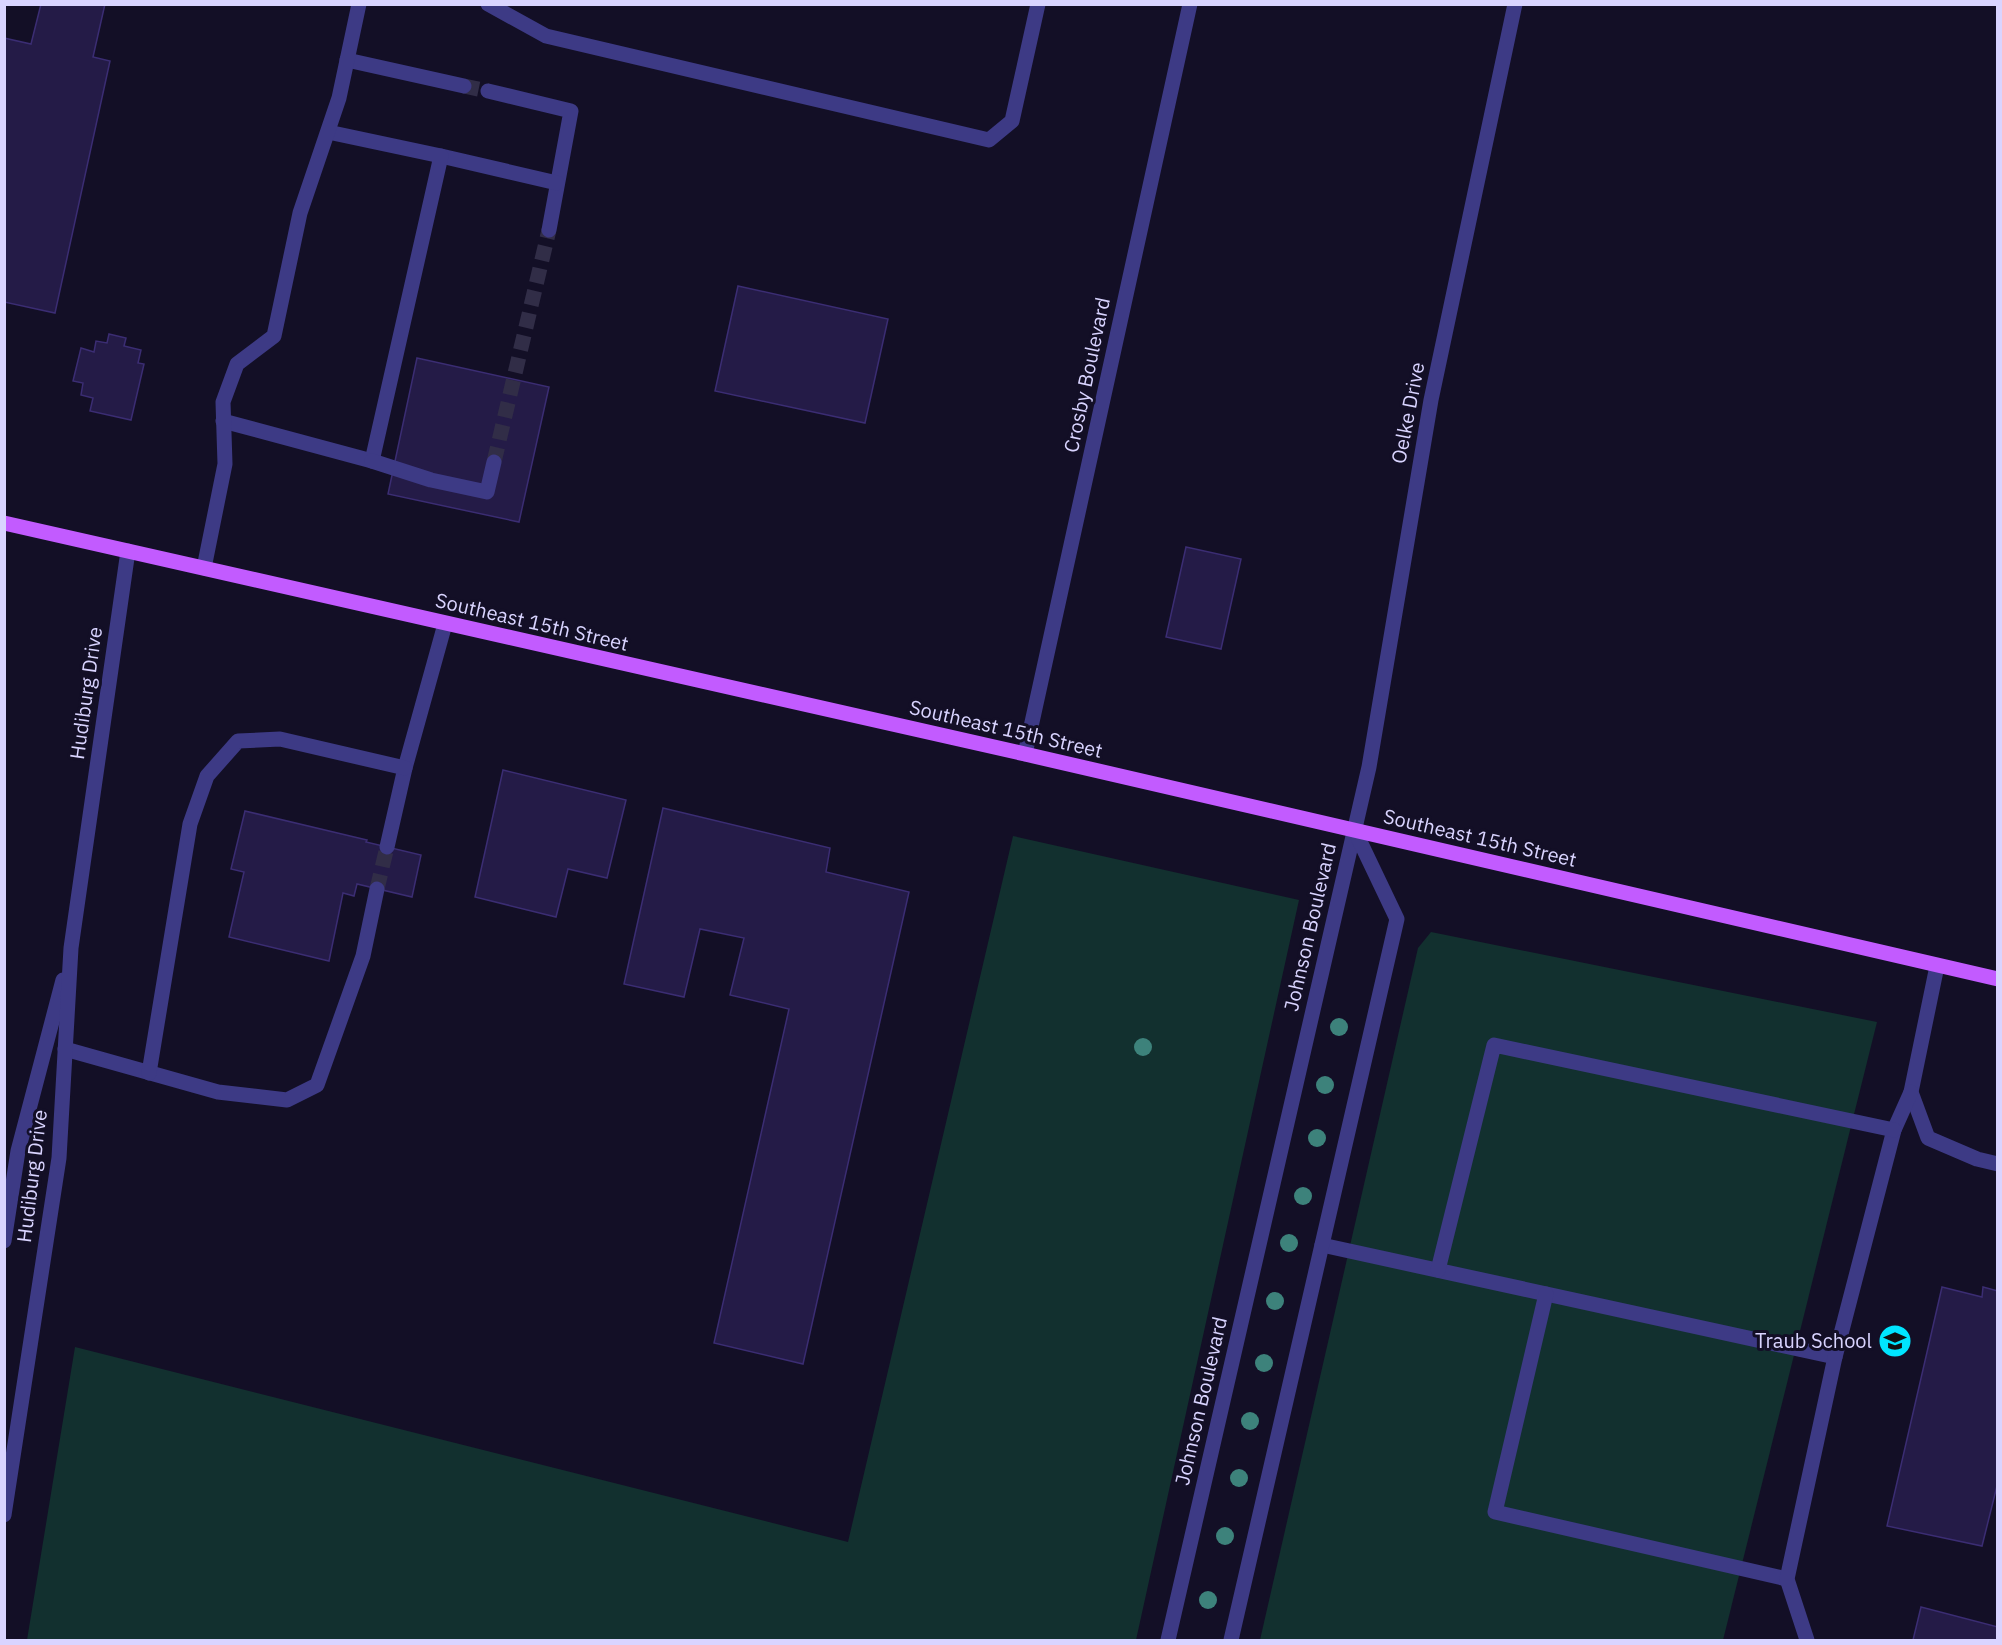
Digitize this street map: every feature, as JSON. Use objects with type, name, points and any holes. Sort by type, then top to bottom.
[{"type":"main road","name":"Southeast 15th Street","points":[[4,523],[1025,754],[1998,979]]},
{"type":"street","points":[[204,568],[225,464],[223,402],[237,364],[274,336],[300,213],[339,98],[358,4]]},
{"type":"street","points":[[488,4],[546,36],[989,140],[1012,121],[1038,4]]},
{"type":"street","name":"Crosby Boulevard","points":[[1025,754],[1190,4]]},
{"type":"street","name":"Oelke Drive","points":[[1355,831],[1369,767],[1431,400],[1515,4]]},
{"type":"street","points":[[347,60],[464,86]]},
{"type":"street","points":[[488,91],[571,111],[549,230]]},
{"type":"street","points":[[328,132],[557,183]]},
{"type":"street","points":[[372,461],[441,156]]},
{"type":"street","points":[[223,421],[372,461],[431,480],[487,492],[494,462]]},
{"type":"street","name":"Hudiburg Drive","points":[[4,1515],[59,1158],[71,948],[128,551]]},
{"type":"street","points":[[387,847],[405,768],[445,624]]},
{"type":"street","points":[[149,1073],[190,824],[207,776],[238,741],[280,739],[405,768]]},
{"type":"street","name":"Johnson Boulevard","points":[[1231,1641],[1397,919],[1355,831]]},
{"type":"street","name":"Johnson Boulevard","points":[[1168,1641],[1355,831]]},
{"type":"street","points":[[65,1049],[218,1092],[287,1100],[317,1085],[363,956],[377,889]]},
{"type":"street","name":"Hudiburg Drive","points":[[4,1240],[18,1151],[71,948]]},
{"type":"street","points":[[1807,1641],[1787,1579],[1835,1357],[1894,1130],[1911,1092],[1937,966]]},
{"type":"street","points":[[1438,1270],[1494,1045],[1894,1130]]},
{"type":"street","points":[[1911,1092],[1928,1138],[1977,1159],[1998,1164]]},
{"type":"street","points":[[1322,1245],[1835,1357]]},
{"type":"street","points":[[1546,1294],[1495,1512],[1787,1579]]},
{"type":"green space","points":[[1013,836],[1299,900],[1136,1640],[27,1640],[75,1347],[848,1542]]},
{"type":"green space","points":[[1431,932],[1877,1022],[1723,1640],[1260,1640],[1418,948]]},
{"type":"building","points":[[41,4],[105,4],[93,57],[110,61],[55,313],[4,302],[4,38],[31,44]]},
{"type":"building","points":[[738,286],[888,319],[865,423],[715,391]]},
{"type":"building","points":[[109,334],[126,338],[124,346],[141,350],[138,363],[144,364],[131,420],[90,411],[93,398],[81,395],[83,383],[73,381],[81,348],[94,352],[96,341],[107,343]]},
{"type":"building","points":[[417,358],[549,387],[519,522],[388,494]]},
{"type":"building","points":[[1186,547],[1241,559],[1221,649],[1166,637]]},
{"type":"building","points":[[503,770],[626,800],[607,878],[568,869],[556,917],[475,897]]},
{"type":"building","points":[[663,808],[830,848],[826,872],[909,892],[803,1364],[714,1343],[789,1009],[730,995],[744,938],[700,929],[684,997],[624,984]]},
{"type":"building","points":[[245,811],[421,855],[412,897],[357,884],[354,896],[343,893],[329,961],[229,937],[244,872],[231,869]]},
{"type":"building","points":[[1942,1287],[1982,1297],[1983,1287],[1998,1291],[1998,1482],[1982,1546],[1887,1526]]},
{"type":"building","points":[[1921,1607],[1998,1627],[1998,1640],[1913,1640]]},
{"type":"tunnel","points":[[464,86],[488,91]]},
{"type":"tunnel","points":[[494,462],[549,230]]},
{"type":"tunnel","points":[[377,889],[387,847]]},
{"type":"place","name":"Traub School","points":[[1895,1341]]}]
